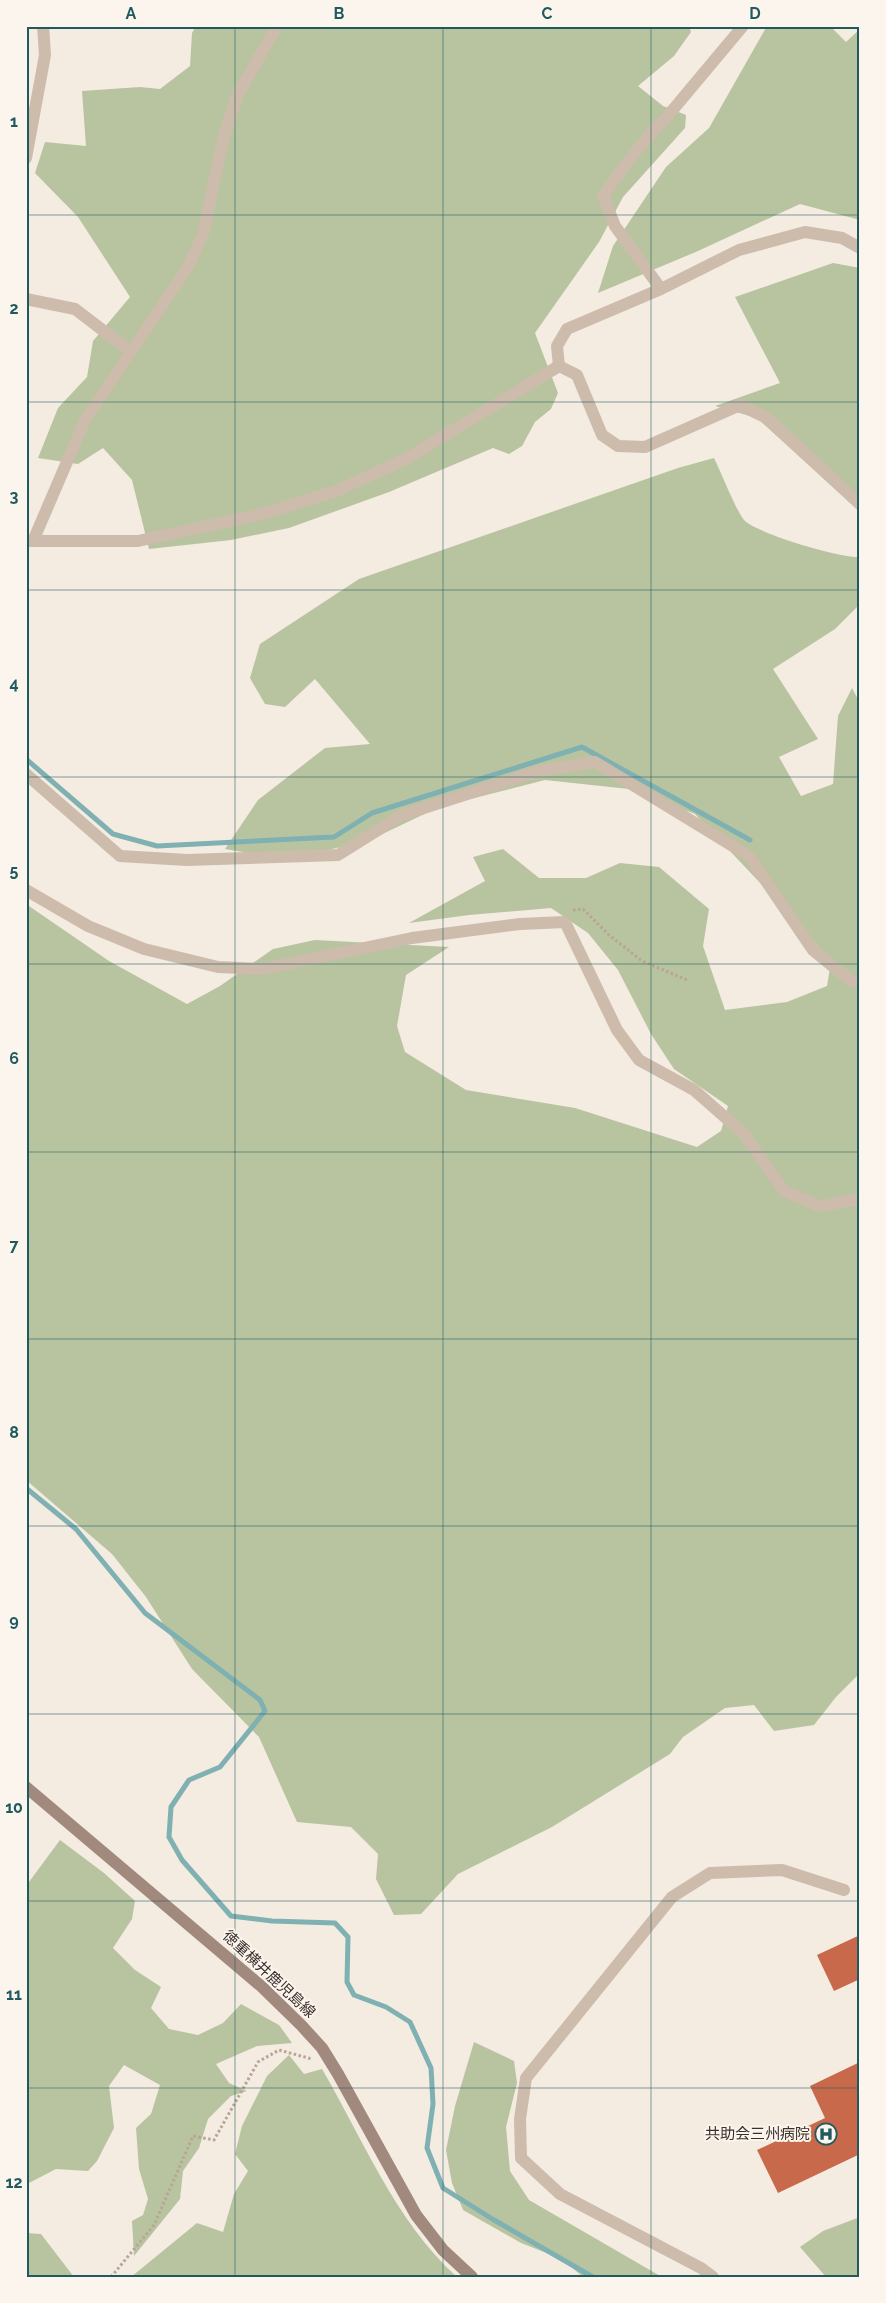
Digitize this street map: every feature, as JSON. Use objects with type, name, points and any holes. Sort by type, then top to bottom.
[{"type":"main road","name":"徳重横井鹿児島線","points":[[26,1787],[283,2005],[322,2048],[333,2065],[372,2132],[416,2216],[443,2250],[472,2277]]},
{"type":"street","points":[[26,158],[44,55],[43,26]]},
{"type":"street","points":[[277,26],[238,94],[224,136],[203,234],[188,267],[85,420],[29,541],[138,541],[262,514],[336,491],[406,459],[558,366]]},
{"type":"street","points":[[661,289],[615,226],[603,196],[627,161],[640,149],[743,26]]},
{"type":"street","points":[[558,366],[557,346],[567,329],[661,289],[739,250],[805,232],[842,238],[860,248]]},
{"type":"street","points":[[26,299],[76,309],[130,351]]},
{"type":"street","points":[[558,366],[577,375],[602,435],[618,446],[645,447],[740,405],[767,418],[860,504]]},
{"type":"street","points":[[26,774],[120,856],[187,860],[338,855],[402,814],[539,772],[595,762],[749,856],[813,950],[851,982],[860,982]]},
{"type":"street","points":[[26,890],[88,926],[144,949],[218,967],[263,969],[412,938],[520,924],[565,922],[617,1030],[639,1060],[694,1090],[743,1133],[784,1191],[818,1206],[860,1199]]},
{"type":"street","points":[[713,2277],[701,2268],[560,2194],[521,2158],[520,2119],[526,2078],[672,1897],[710,1873],[782,1870],[844,1890]]},
{"type":"path","points":[[565,910],[583,910],[609,935],[642,961],[687,980]]},
{"type":"path","points":[[111,2277],[154,2225],[193,2136],[214,2140],[258,2062],[279,2050],[333,2065]]},
{"type":"green space","points":[[196,26],[689,26],[691,32],[674,56],[638,86],[663,106],[686,115],[685,128],[623,197],[599,242],[535,333],[558,393],[551,409],[535,422],[522,446],[509,454],[493,448],[389,492],[289,528],[231,540],[149,549],[132,480],[103,448],[78,464],[38,458],[58,408],[87,377],[93,341],[130,297],[78,217],[35,173],[45,142],[86,146],[82,91],[140,87],[160,89],[190,66],[192,33]]},
{"type":"green space","points":[[767,26],[830,26],[846,42],[860,29],[860,220],[800,204],[698,251],[598,293],[613,246],[666,167],[709,128]]},
{"type":"green space","points":[[833,263],[860,268],[860,512],[757,418],[715,406],[780,383],[735,297]]},
{"type":"green space","points":[[714,458],[741,516],[752,526],[799,544],[835,554],[860,557],[860,604],[835,629],[773,669],[818,739],[779,757],[801,796],[833,784],[838,716],[852,688],[860,703],[860,1673],[836,1697],[814,1725],[774,1731],[754,1705],[725,1708],[683,1737],[670,1754],[552,1827],[458,1874],[421,1914],[394,1915],[376,1879],[378,1854],[351,1827],[297,1822],[259,1737],[192,1669],[146,1597],[112,1554],[26,1480],[26,904],[109,961],[187,1004],[220,986],[273,949],[315,940],[449,947],[406,975],[397,1026],[405,1052],[466,1090],[575,1108],[697,1147],[721,1131],[728,1106],[674,1069],[651,1034],[618,970],[588,933],[551,908],[469,915],[409,923],[485,881],[473,857],[503,849],[539,878],[586,878],[620,863],[659,867],[709,909],[703,946],[725,1010],[787,1002],[827,986],[831,962],[801,926],[695,814],[629,789],[545,780],[439,807],[372,839],[289,860],[225,849],[258,800],[325,748],[370,744],[315,679],[285,707],[265,704],[250,678],[260,644],[359,579],[678,468]]},
{"type":"green space","points":[[60,1840],[104,1873],[135,1901],[132,1919],[113,1948],[135,1970],[161,1987],[151,2008],[169,2029],[198,2035],[223,2023],[241,2004],[279,2025],[292,2043],[257,2046],[216,2064],[229,2083],[247,2091],[231,2096],[208,2119],[199,2148],[183,2171],[180,2199],[134,2256],[132,2221],[143,2215],[148,2199],[139,2169],[136,2128],[151,2114],[160,2085],[124,2065],[109,2086],[114,2128],[97,2161],[88,2171],[56,2169],[27,2184],[26,2190],[26,1886]]},
{"type":"green space","points":[[474,2042],[514,2061],[517,2083],[506,2127],[510,2171],[529,2200],[662,2277],[583,2277],[562,2259],[521,2243],[463,2210],[452,2183],[446,2150],[455,2106]]},
{"type":"green space","points":[[289,2055],[304,2074],[322,2069],[398,2205],[435,2255],[457,2277],[131,2277],[197,2223],[223,2232],[234,2194],[248,2171],[235,2154],[242,2126],[267,2076]]},
{"type":"green space","points":[[860,2217],[860,2277],[826,2277],[800,2247],[823,2231]]},
{"type":"green space","points":[[26,2233],[41,2234],[74,2277],[26,2277]]},
{"type":"building","points":[[860,1935],[860,1979],[834,1991],[817,1955]]},
{"type":"building","name":"共助会三州病院","points":[[860,2062],[860,2154],[778,2193],[757,2150],[825,2118],[810,2086]]},
{"type":"waterway","points":[[26,759],[113,834],[157,846],[334,837],[372,813],[582,747],[750,840]]},
{"type":"waterway","points":[[26,1488],[76,1529],[145,1613],[260,1700],[265,1711],[220,1767],[189,1780],[171,1807],[169,1837],[182,1860],[231,1916],[272,1921],[335,1923],[348,1937],[347,1982],[354,1995],[386,2007],[410,2022],[431,2068],[433,2104],[427,2148],[443,2188],[593,2277]]},
{"type":"place","name":"共助会三州病院","points":[[826,2134]]}]
